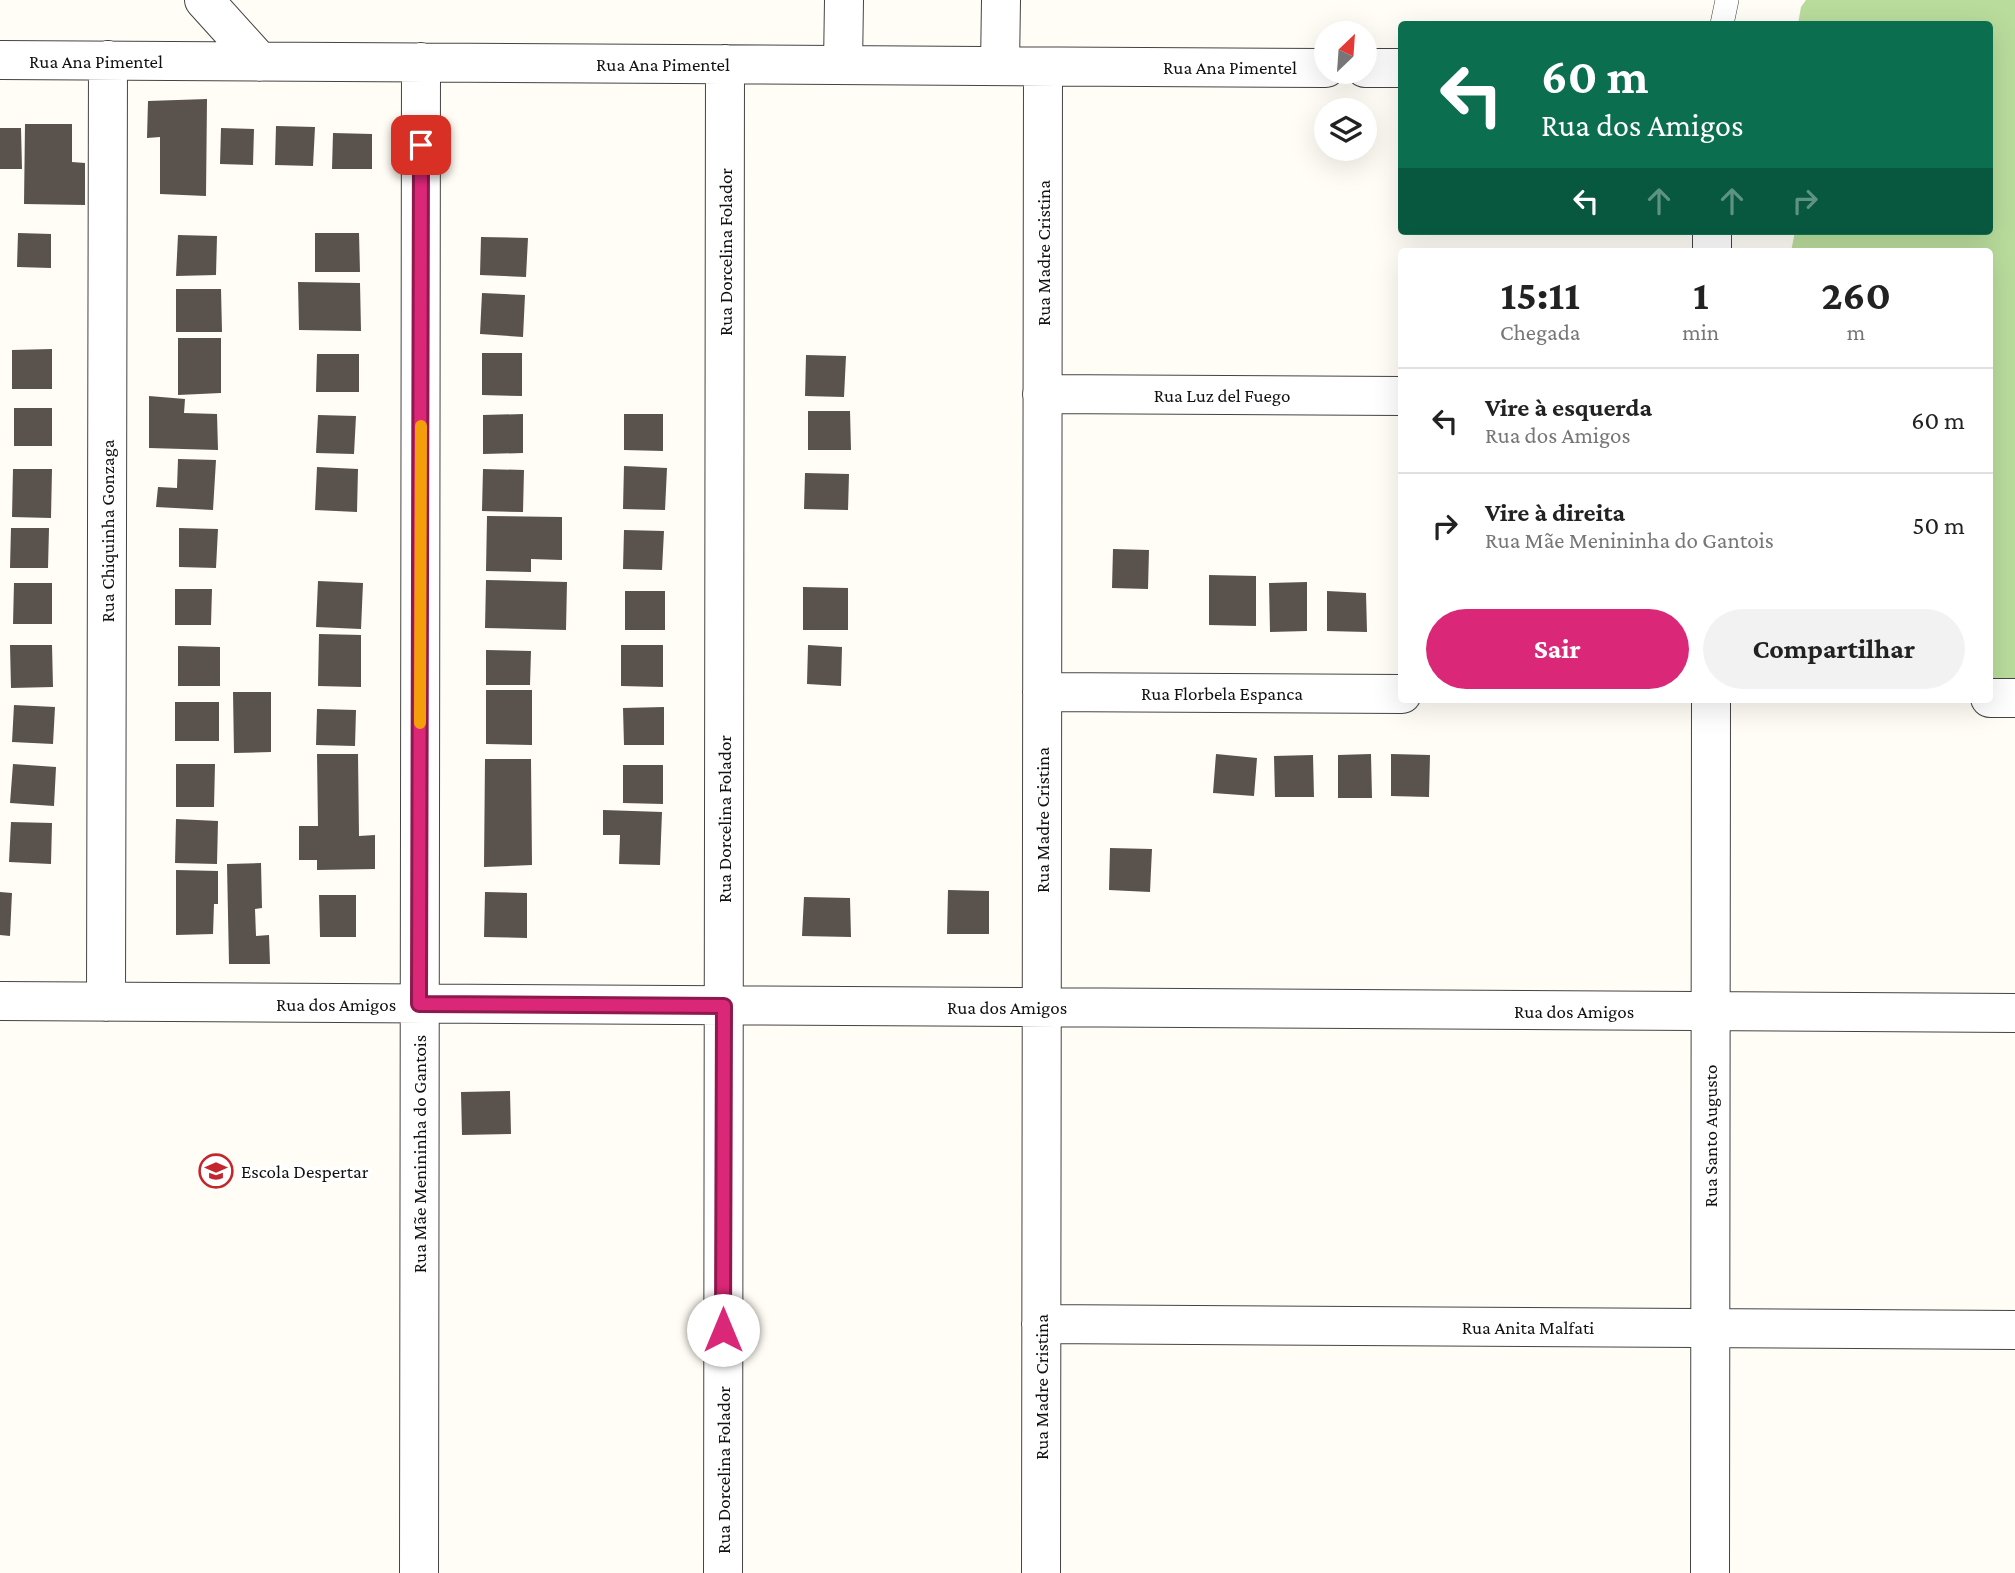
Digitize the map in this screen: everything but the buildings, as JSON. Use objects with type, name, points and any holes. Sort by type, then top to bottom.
[{"type":"street","points":[[204,0],[260,62]]},
{"type":"street","points":[[843,65],[844,0]]},
{"type":"street","points":[[1000,66],[1001,0]]},
{"type":"street","name":"Rua Ana Pimentel","points":[[0,60],[1314,68]]},
{"type":"street","name":"Rua Chiquinha Gonzaga","points":[[106,1002],[108,60]]},
{"type":"street","name":"Rua Mãe Menininha do Gantois","points":[[419,1573],[421,62]]},
{"type":"street","name":"Rua Dorcelina Folador","points":[[723,1573],[725,64]]},
{"type":"street","name":"Rua Madre Cristina","points":[[1041,1573],[1043,66]]},
{"type":"street","points":[[1377,68],[1398,68]]},
{"type":"street","name":"Rua Luz del Fuego","points":[[1042,394],[1398,396]]},
{"type":"street","name":"Rua Florbela Espanca","points":[[1042,692],[1398,694]]},
{"type":"street","points":[[1993,698],[2015,698]]},
{"type":"street","name":"Rua Santo Augusto","points":[[1710,1573],[1711,703]]},
{"type":"street","name":"Rua dos Amigos","points":[[0,1001],[2015,1013]]},
{"type":"street","name":"Rua Anita Malfati","points":[[1041,1324],[2015,1330]]},
{"type":"lane","points":[[1723,21],[1727,0]]},
{"type":"green space","points":[[1806,0],[2015,0],[2015,697],[1993,699],[1993,248],[1792,248],[1794,235],[1993,235],[1993,21],[1799,21],[1801,7]]},
{"type":"slow traffic","points":[[420,723],[421,426]]},
{"type":"place","name":"Escola Despertar","points":[[216,1171]]},
{"type":"route","points":[[421,145],[419,1004],[724,1006],[723,1330]]}]
